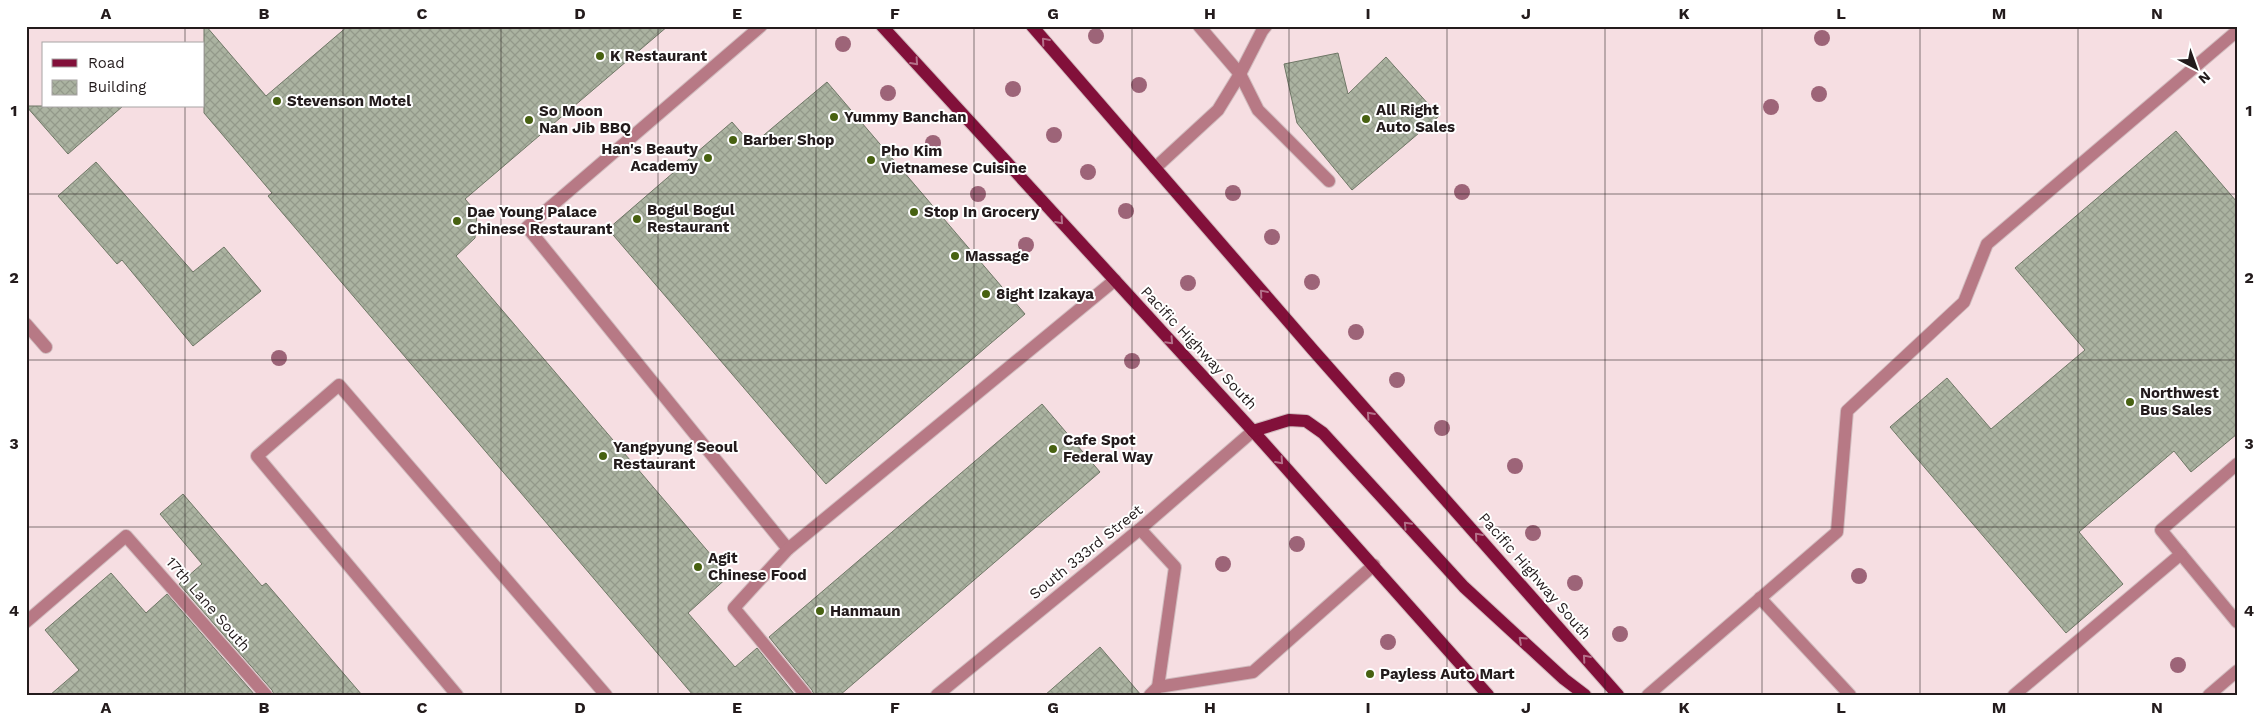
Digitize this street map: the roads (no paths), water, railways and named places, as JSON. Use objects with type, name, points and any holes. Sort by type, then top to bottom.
[{"type":"main road","name":"Pacific Highway South","points":[[882,26],[1253,431],[1488,695]]},
{"type":"main road","name":"Pacific Highway South","points":[[1032,26],[1618,695]]},
{"type":"main road","points":[[1253,431],[1289,420],[1306,421],[1323,433],[1464,587],[1564,679],[1585,695]]},
{"type":"street","points":[[761,26],[528,227],[788,550]]},
{"type":"street","points":[[1199,26],[1240,74],[1258,110],[1329,181]]},
{"type":"street","points":[[1155,168],[1218,110],[1266,26]]},
{"type":"street","points":[[1648,695],[1837,532],[1846,411],[1964,302],[1987,244],[2237,30]]},
{"type":"street","points":[[806,695],[734,608],[788,550],[1114,280]]},
{"type":"street","points":[[26,324],[46,347]]},
{"type":"street","points":[[457,695],[257,456],[339,385],[606,695]]},
{"type":"street","name":"South 333rd Street","points":[[937,695],[1140,529],[1253,431]]},
{"type":"street","points":[[2237,464],[2162,530],[2237,622]]},
{"type":"street","points":[[1140,529],[1175,567],[1154,691],[1253,672],[1374,565]]},
{"type":"street","name":"17th Lane South","points":[[26,622],[126,536],[266,695]]},
{"type":"street","points":[[2014,695],[2181,554]]},
{"type":"street","points":[[1760,598],[1850,695]]},
{"type":"street","points":[[2209,695],[2237,671]]},
{"type":"place","name":"K Restaurant","points":[[600,56]]},
{"type":"place","name":"Stevenson Motel","points":[[277,101]]},
{"type":"place","name":"Yummy Banchan","points":[[834,117]]},
{"type":"place","name":"All Right Auto Sales","points":[[1366,119]]},
{"type":"place","name":"So Moon Nan Jib BBQ","points":[[529,120]]},
{"type":"place","name":"Barber Shop","points":[[733,140]]},
{"type":"place","name":"Han's Beauty Academy","points":[[708,158]]},
{"type":"place","name":"Pho Kim Vietnamese Cuisine","points":[[871,160]]},
{"type":"place","name":"Stop In Grocery","points":[[914,212]]},
{"type":"place","name":"Bogul Bogul Restaurant","points":[[637,219]]},
{"type":"place","name":"Dae Young Palace Chinese Restaurant","points":[[457,221]]},
{"type":"place","name":"Massage","points":[[955,256]]},
{"type":"place","name":"8ight Izakaya","points":[[986,294]]},
{"type":"place","name":"Northwest Bus Sales","points":[[2130,402]]},
{"type":"place","name":"Cafe Spot Federal Way","points":[[1053,449]]},
{"type":"place","name":"Yangpyung Seoul Restaurant","points":[[603,456]]},
{"type":"place","name":"Agit Chinese Food","points":[[698,567]]},
{"type":"place","name":"Hanmaun","points":[[820,611]]},
{"type":"place","name":"Payless Auto Mart","points":[[1370,674]]}]
